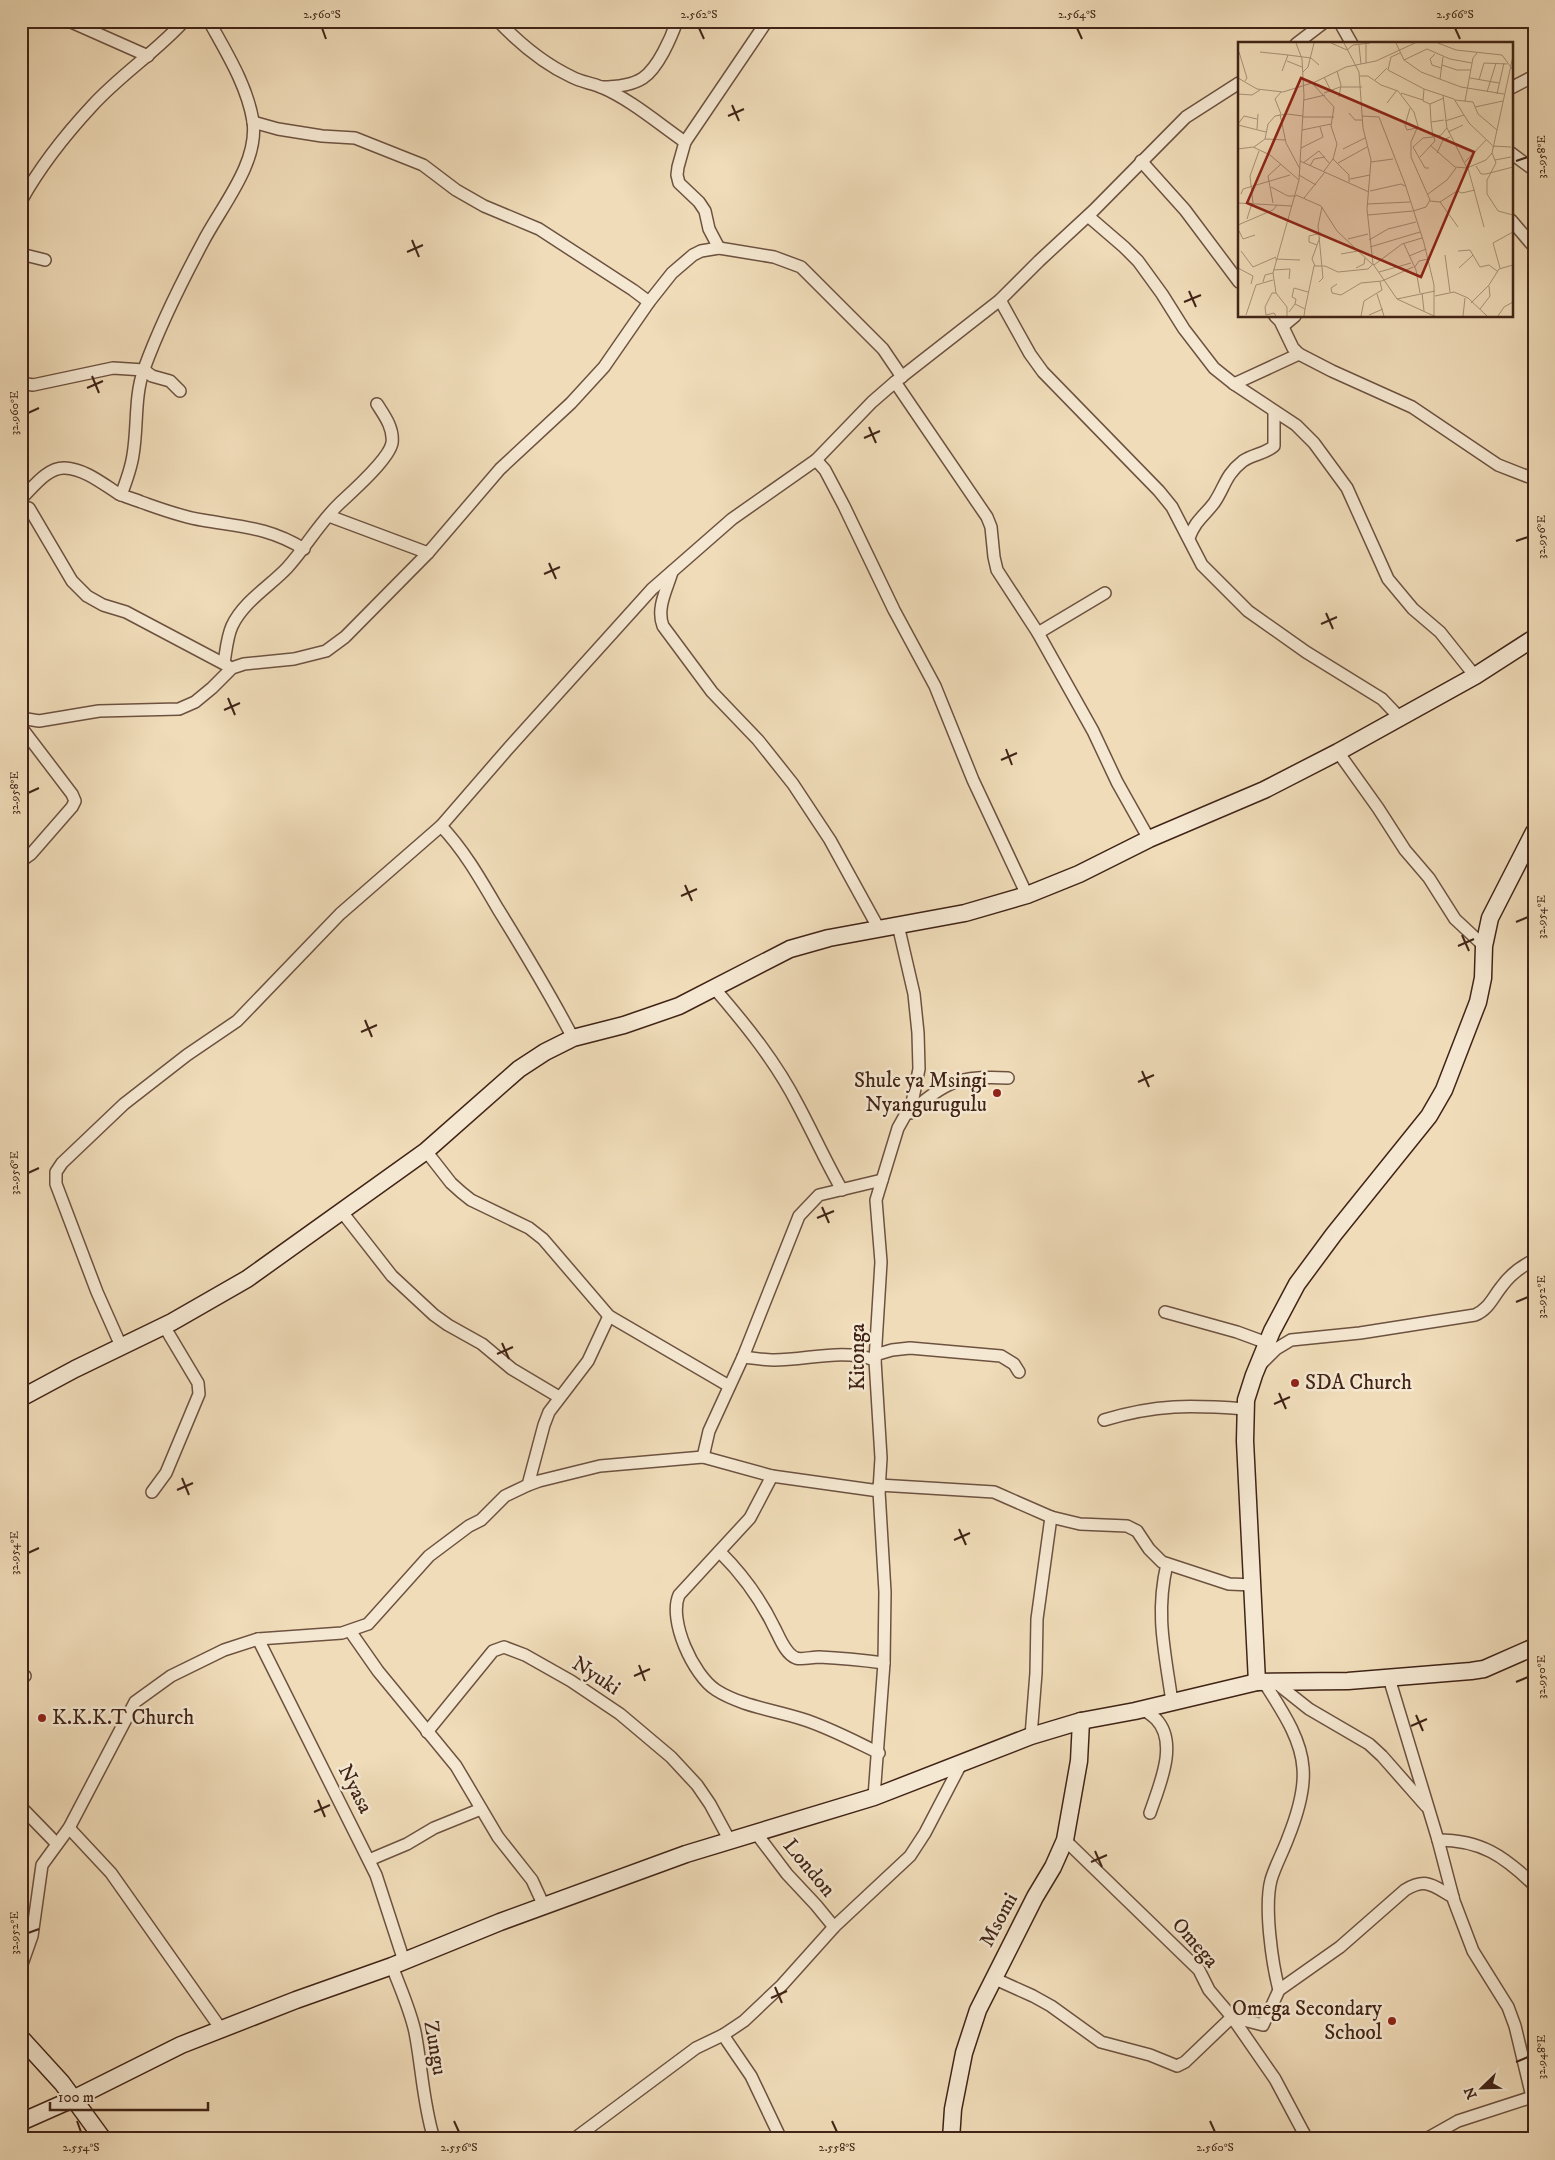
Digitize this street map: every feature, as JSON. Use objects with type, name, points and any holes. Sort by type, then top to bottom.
[{"type":"street","points":[[70,21],[148,56]]},
{"type":"street","points":[[21,201],[35,176],[92,106],[184,21]]},
{"type":"street","points":[[121,495],[134,454],[138,389],[144,370],[178,290],[212,223],[237,182],[250,152],[253,122],[246,95],[228,55],[209,21]]},
{"type":"street","points":[[498,21],[518,42],[572,78],[601,87],[685,142]]},
{"type":"street","points":[[601,87],[631,84],[643,78],[651,70],[671,38],[677,21]]},
{"type":"street","points":[[719,248],[709,229],[705,211],[699,202],[679,183],[678,167],[685,142],[768,21]]},
{"type":"street","points":[[1299,42],[1326,21]]},
{"type":"street","points":[[1339,21],[1351,42]]},
{"type":"street","points":[[1512,87],[1534,76]]},
{"type":"street","points":[[122,1346],[97,1292],[60,1198],[56,1184],[56,1172],[62,1163],[124,1104],[181,1059],[237,1021],[340,914],[442,826],[519,736],[652,589],[732,519],[816,460],[898,379],[1000,300],[1088,216],[1186,117],[1238,84]]},
{"type":"street","points":[[253,122],[278,129],[322,136],[355,138],[423,165],[456,190],[484,206],[539,229],[648,302]]},
{"type":"street","points":[[1512,154],[1534,170]]},
{"type":"street","points":[[1142,161],[1185,210],[1213,250],[1238,281]]},
{"type":"street","points":[[1088,216],[1138,261],[1200,351],[1214,368],[1234,384],[1296,425],[1314,442],[1347,488],[1388,579],[1413,609],[1440,632],[1475,676]]},
{"type":"street","points":[[1512,221],[1534,247]]},
{"type":"street","points":[[304,549],[274,534],[247,526],[183,516],[121,495],[100,481],[66,468],[58,468],[49,472],[22,496],[25,510],[72,581],[87,596],[103,605],[126,612],[228,665],[294,659],[326,651],[345,637],[428,554],[500,469],[571,402],[604,367],[648,302],[672,273],[693,255],[701,251],[719,248],[774,257],[801,267],[883,349],[898,379],[987,516],[997,570],[1038,633],[1093,731],[1117,782],[1149,839]]},
{"type":"street","points":[[21,254],[45,260]]},
{"type":"street","points":[[1000,300],[1030,354],[1043,372],[1159,491],[1172,507],[1202,565],[1248,611],[1306,652],[1382,699],[1400,718]]},
{"type":"street","points":[[1277,318],[1299,354],[1412,407],[1498,465],[1534,479]]},
{"type":"street","points":[[1283,326],[1292,318]]},
{"type":"street","points":[[1234,384],[1299,354]]},
{"type":"street","points":[[21,383],[33,385],[114,368],[144,370],[152,376],[170,381],[180,391]]},
{"type":"street","points":[[21,718],[38,722],[100,711],[179,709],[195,702],[212,688],[228,665],[228,641],[238,616],[304,549],[329,516],[364,480],[389,450],[392,436],[388,422],[377,404]]},
{"type":"street","points":[[1189,538],[1195,523],[1214,503],[1230,473],[1251,456],[1269,451],[1274,446],[1274,411]]},
{"type":"street","points":[[816,460],[825,470],[844,506],[894,610],[935,686],[981,798],[1027,894]]},
{"type":"street","points":[[329,516],[428,554]]},
{"type":"street","points":[[672,572],[661,606],[660,615],[663,626],[712,692],[758,740],[793,784],[830,840],[879,929]]},
{"type":"street","points":[[1038,633],[1105,593]]},
{"type":"street","points":[[21,1398],[75,1369],[164,1326],[248,1279],[426,1151],[518,1069],[545,1052],[573,1038],[633,1022],[678,1006],[715,989],[790,949],[829,938],[965,913],[1027,894],[1079,874],[1149,839],[1264,790],[1338,752],[1475,676],[1534,638]]},
{"type":"street","points":[[21,727],[72,794],[75,801],[72,807],[31,854],[21,861]]},
{"type":"street","points":[[1338,752],[1405,850],[1429,878],[1455,919],[1484,946]]},
{"type":"street","points":[[442,826],[484,886],[552,999],[573,1038]]},
{"type":"street","points":[[1279,1990],[1275,1974],[1268,1900],[1271,1881],[1289,1837],[1298,1804],[1303,1780],[1303,1766],[1298,1745],[1290,1725],[1266,1682],[1254,1585],[1245,1441],[1246,1400],[1267,1344],[1297,1284],[1334,1234],[1429,1116],[1444,1090],[1478,1002],[1483,978],[1484,946],[1490,918],[1534,832]]},
{"type":"street","name":"Kitonga","points":[[874,1797],[879,1753],[884,1663],[885,1592],[879,1488],[881,1458],[875,1358],[881,1262],[876,1200],[898,1128],[905,1117],[916,1089],[919,1069],[914,994],[898,925]]},
{"type":"street","points":[[715,989],[745,1023],[773,1063],[798,1104],[812,1137],[842,1190]]},
{"type":"street","points":[[905,1117],[924,1099],[951,1083],[964,1078],[982,1076],[1008,1078]]},
{"type":"street","points":[[426,1151],[450,1183],[471,1200],[529,1228],[543,1239],[609,1316],[729,1386]]},
{"type":"street","points":[[704,1457],[709,1431],[743,1357],[799,1216],[812,1200],[819,1195],[882,1180]]},
{"type":"street","points":[[342,1212],[392,1276],[434,1315],[448,1326],[482,1344],[512,1369],[559,1397]]},
{"type":"street","points":[[1258,1367],[1276,1350],[1291,1340],[1360,1333],[1475,1315],[1482,1312],[1503,1285],[1517,1271],[1534,1260]]},
{"type":"street","points":[[1165,1312],[1237,1332],[1267,1344]]},
{"type":"street","points":[[528,1485],[549,1412],[588,1361],[609,1316]]},
{"type":"street","points":[[152,1492],[160,1484],[169,1466],[199,1394],[198,1383],[164,1326]]},
{"type":"street","points":[[743,1357],[774,1360],[838,1354],[875,1358],[892,1350],[910,1348],[1001,1356],[1014,1364],[1019,1372]]},
{"type":"street","points":[[1104,1420],[1134,1410],[1174,1406],[1245,1409]]},
{"type":"street","points":[[21,1967],[32,1936],[42,1865],[69,1828],[135,1702],[159,1683],[201,1660],[258,1639],[350,1632],[368,1624],[377,1617],[429,1556],[454,1536],[481,1520],[505,1496],[528,1485],[600,1466],[704,1457],[772,1476],[879,1488],[994,1492],[1051,1517],[1080,1524],[1132,1528],[1137,1531],[1154,1555],[1167,1564],[1229,1584],[1254,1585]]},
{"type":"street","points":[[772,1476],[750,1518],[682,1591],[676,1601],[677,1625],[685,1644],[707,1682],[726,1696],[815,1723],[879,1753]]},
{"type":"street","points":[[1031,1736],[1036,1672],[1037,1619],[1051,1517]]},
{"type":"street","points":[[720,1552],[742,1577],[768,1614],[785,1647],[796,1658],[832,1658],[884,1663]]},
{"type":"street","points":[[1167,1564],[1160,1599],[1161,1622],[1172,1702]]},
{"type":"street","points":[[350,1632],[378,1671],[456,1766],[498,1837],[532,1880],[544,1906]]},
{"type":"street","name":"Nyasa","points":[[258,1639],[376,1875],[398,1963]]},
{"type":"street","name":"Nyuki","points":[[427,1732],[493,1651],[504,1647],[525,1654],[605,1703],[671,1757],[698,1786],[730,1841]]},
{"type":"street","points":[[21,2122],[73,2099],[181,2045],[221,2029],[624,1876],[874,1797],[1031,1736],[1081,1721],[1266,1682],[1316,1682],[1389,1678],[1484,1669],[1534,1647]]},
{"type":"street","points":[[1389,1678],[1429,1809],[1453,1898],[1473,1951],[1508,2007],[1515,2026],[1533,2101],[1458,2121],[1426,2139]]},
{"type":"street","points":[[1266,1682],[1369,1744],[1429,1809]]},
{"type":"street","points":[[1143,1709],[1156,1719],[1165,1734],[1167,1760],[1150,1813]]},
{"type":"street","name":"Msomi","points":[[951,2139],[953,2109],[964,2053],[978,2010],[1035,1897],[1053,1867],[1065,1840],[1079,1761],[1081,1721]]},
{"type":"street","points":[[574,2139],[696,2048],[723,2035],[744,2021],[782,1985],[834,1927],[910,1856],[925,1833],[961,1764]]},
{"type":"street","points":[[21,1807],[57,1844]]},
{"type":"street","points":[[369,1860],[407,1844],[434,1828],[481,1809]]},
{"type":"street","points":[[69,1828],[111,1872],[221,2029]]},
{"type":"street","name":"London","points":[[756,1833],[787,1874],[834,1927]]},
{"type":"street","name":"Omega","points":[[1065,1840],[1199,1970],[1209,1990],[1232,2017],[1275,2079],[1307,2139]]},
{"type":"street","points":[[1438,1840],[1467,1842],[1492,1852],[1512,1864],[1534,1885]]},
{"type":"street","points":[[993,1978],[1051,2006],[1101,2042],[1177,2066],[1185,2062],[1232,2017],[1263,2025],[1279,1990],[1340,1947],[1393,1899],[1416,1883],[1429,1883],[1453,1898]]},
{"type":"street","name":"Zungu","points":[[398,1963],[415,2032],[425,2102],[434,2139]]},
{"type":"street","points":[[723,2035],[752,2076],[781,2139]]},
{"type":"street","points":[[21,2038],[62,2084],[103,2139]]},
{"type":"place","name":"Shule ya Msingi Nyangurugulu","points":[[997,1093]]},
{"type":"place","name":"SDA Church","points":[[1295,1383]]},
{"type":"place","name":"K.K.K.T Church","points":[[42,1718]]},
{"type":"place","name":"Omega Secondary School","points":[[1392,2021]]}]
